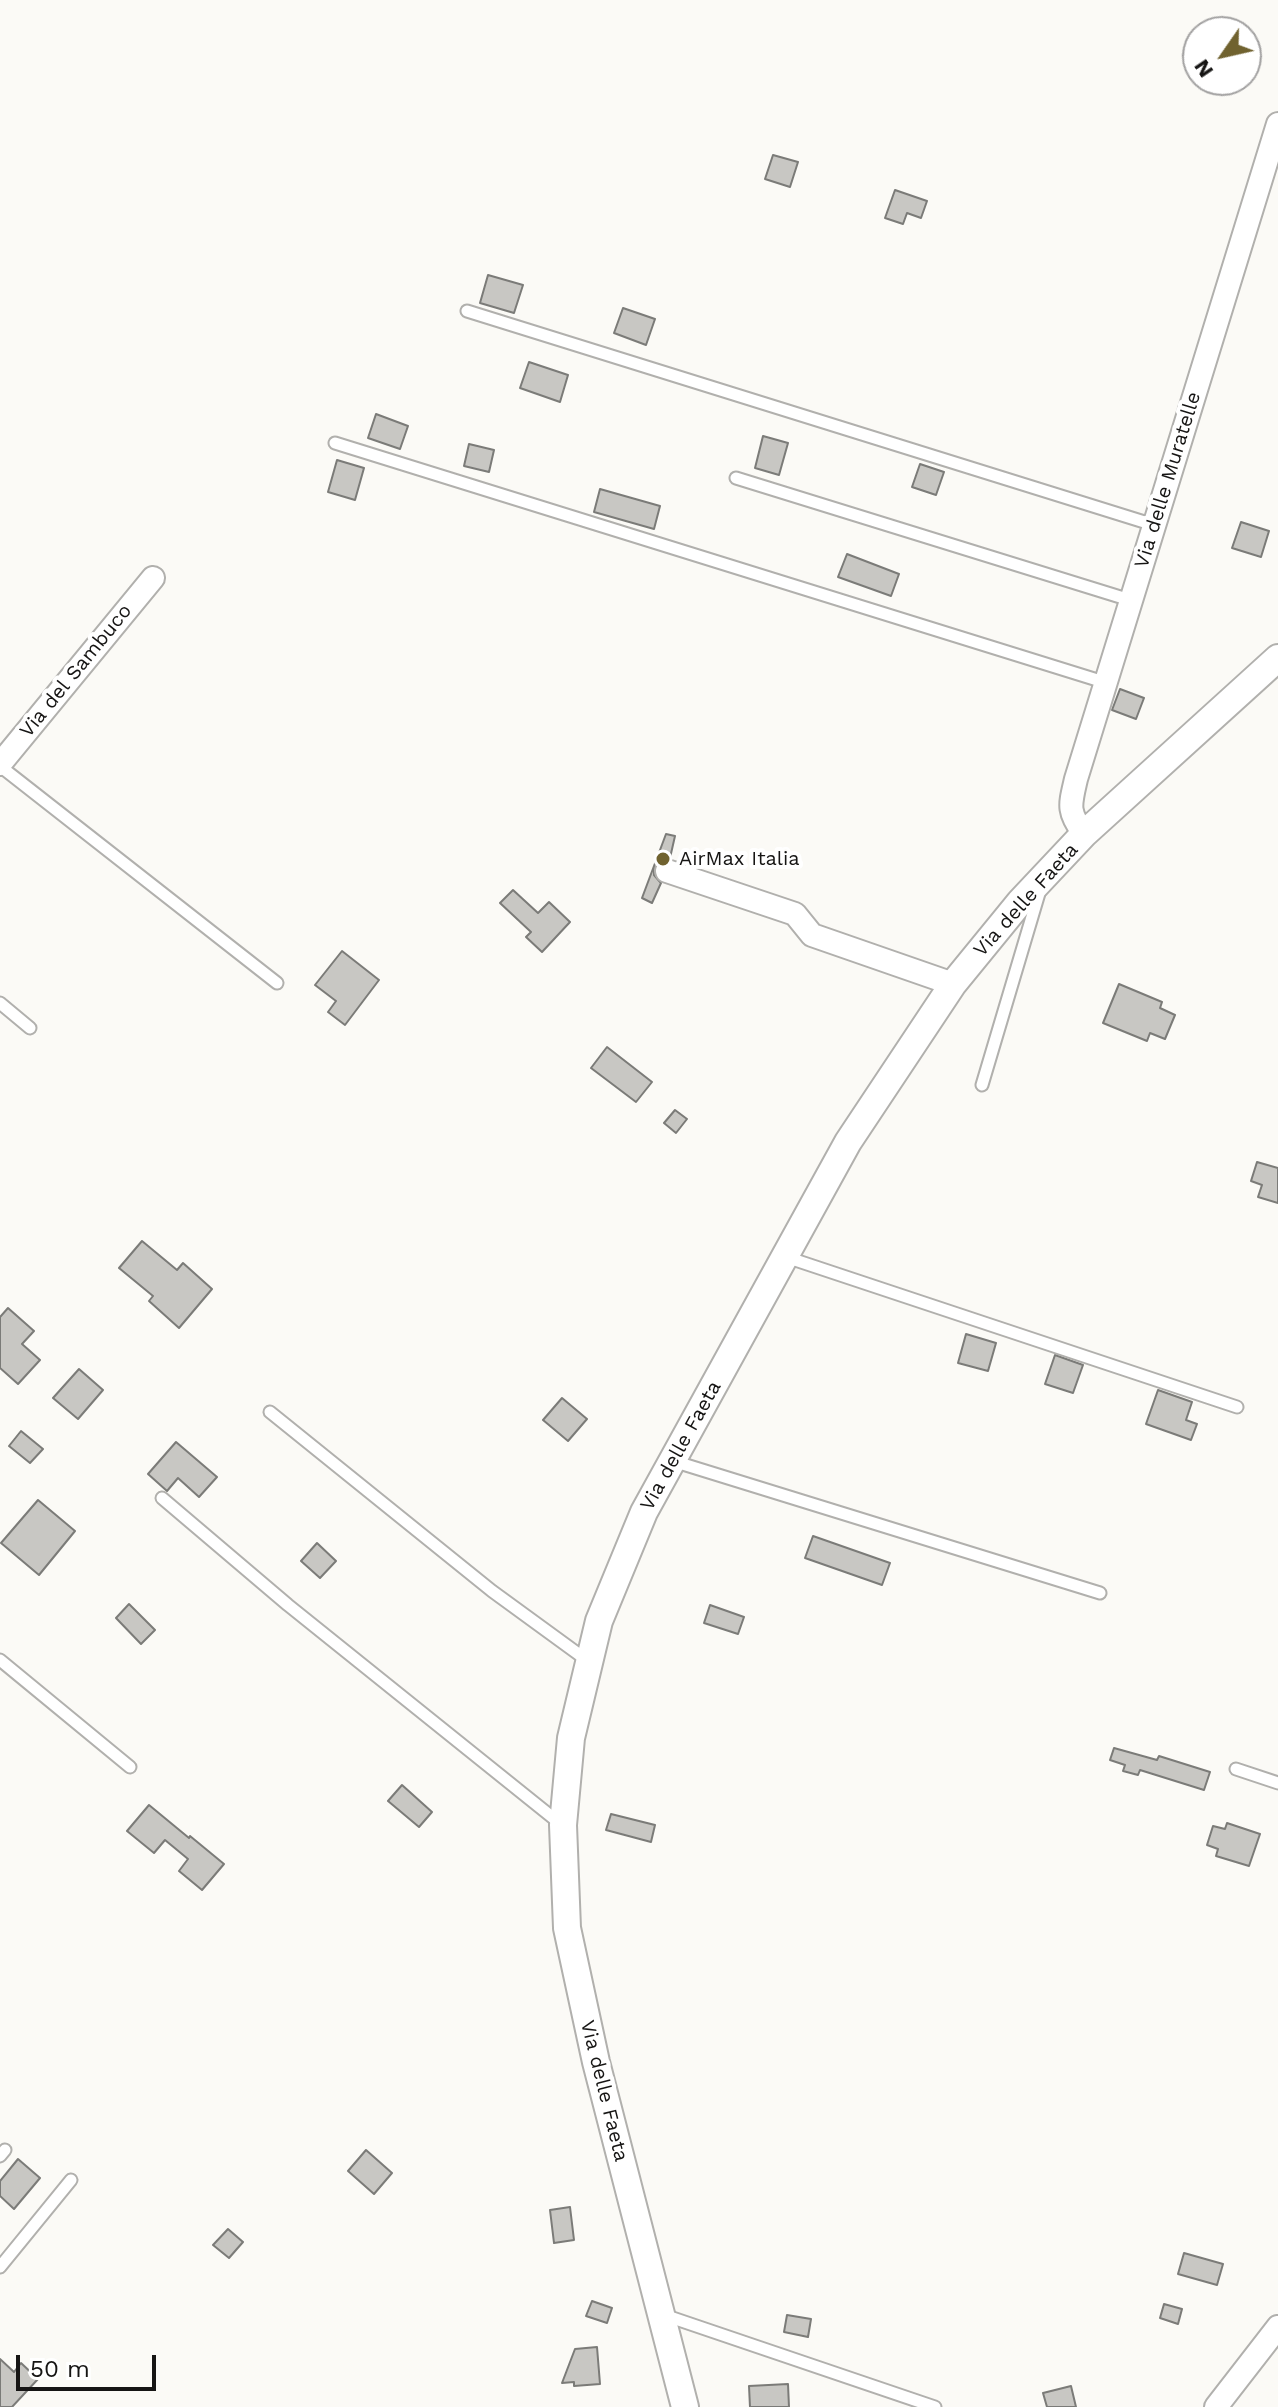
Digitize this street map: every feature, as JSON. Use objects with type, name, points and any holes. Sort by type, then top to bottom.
[{"type":"street","name":"Via delle Muratelle","points":[[1084,834],[1073,819],[1071,803],[1076,779],[1278,124]]},
{"type":"street","name":"Via del Sambuco","points":[[0,765],[153,578]]},
{"type":"street","name":"Via delle Faeta","points":[[685,2407],[596,2062],[567,1928],[563,1825],[571,1738],[604,1607],[644,1512],[848,1142],[953,984],[1020,902],[1084,834],[1278,658]]},
{"type":"street","points":[[667,871],[795,914],[812,935],[953,984]]},
{"type":"street","points":[[1216,2407],[1278,2327]]},
{"type":"lane","points":[[467,311],[1154,525]]},
{"type":"lane","points":[[335,443],[1107,683]]},
{"type":"lane","points":[[736,478],[1130,600]]},
{"type":"lane","points":[[0,765],[277,983]]},
{"type":"lane","points":[[982,1085],[1044,876]]},
{"type":"lane","points":[[0,1003],[30,1028]]},
{"type":"lane","points":[[784,1257],[1237,1407]]},
{"type":"lane","points":[[270,1412],[492,1591],[589,1662]]},
{"type":"lane","points":[[672,1460],[1100,1593]]},
{"type":"lane","points":[[162,1498],[288,1605],[563,1825]]},
{"type":"lane","points":[[0,1660],[130,1767]]},
{"type":"lane","points":[[1236,1769],[1278,1783]]},
{"type":"lane","points":[[0,2267],[71,2180]]},
{"type":"lane","points":[[661,2314],[935,2407]]},
{"type":"building","points":[[773,155],[798,162],[790,187],[765,179]]},
{"type":"building","points":[[895,190],[927,201],[921,218],[907,213],[903,224],[885,218]]},
{"type":"building","points":[[488,275],[523,285],[514,313],[480,303]]},
{"type":"building","points":[[623,308],[655,319],[646,345],[614,333]]},
{"type":"building","points":[[529,362],[568,375],[560,402],[520,388]]},
{"type":"building","points":[[376,414],[408,426],[400,449],[368,438]]},
{"type":"building","points":[[763,436],[788,443],[779,475],[755,468]]},
{"type":"building","points":[[469,444],[494,450],[489,472],[464,466]]},
{"type":"building","points":[[337,460],[364,468],[355,500],[328,492]]},
{"type":"building","points":[[920,464],[944,472],[936,495],[912,487]]},
{"type":"building","points":[[600,489],[660,506],[654,529],[594,512]]},
{"type":"building","points":[[1241,522],[1269,531],[1261,557],[1232,548]]},
{"type":"building","points":[[847,554],[899,574],[891,596],[838,577]]},
{"type":"building","points":[[1120,689],[1144,698],[1136,719],[1112,710]]},
{"type":"building","points":[[666,834],[675,836],[670,858],[658,860],[654,866]]},
{"type":"building","points":[[654,866],[654,875],[661,883],[652,903],[642,898]]},
{"type":"building","points":[[513,890],[538,913],[549,902],[570,922],[542,952],[526,937],[531,932],[500,903]]},
{"type":"building","points":[[342,951],[379,980],[345,1025],[328,1012],[336,1001],[315,985]]},
{"type":"building","points":[[1119,984],[1162,1002],[1160,1008],[1175,1015],[1165,1039],[1150,1033],[1147,1041],[1103,1023]]},
{"type":"building","points":[[607,1047],[652,1082],[636,1102],[591,1068]]},
{"type":"building","points":[[675,1110],[687,1119],[676,1133],[664,1123]]},
{"type":"building","points":[[1257,1162],[1278,1168],[1278,1203],[1258,1197],[1262,1185],[1251,1181]]},
{"type":"building","points":[[142,1241],[177,1270],[183,1263],[212,1289],[179,1328],[149,1301],[153,1296],[119,1268]]},
{"type":"building","points":[[8,1308],[34,1331],[22,1344],[40,1360],[18,1384],[0,1368],[0,1317]]},
{"type":"building","points":[[966,1334],[996,1343],[988,1371],[958,1363]]},
{"type":"building","points":[[1055,1355],[1083,1365],[1073,1393],[1045,1384]]},
{"type":"building","points":[[79,1369],[103,1390],[78,1419],[53,1398]]},
{"type":"building","points":[[1158,1390],[1192,1402],[1186,1420],[1197,1424],[1191,1440],[1146,1424]]},
{"type":"building","points":[[562,1398],[587,1419],[568,1441],[543,1420]]},
{"type":"building","points":[[21,1431],[43,1449],[30,1463],[9,1446]]},
{"type":"building","points":[[176,1442],[217,1477],[199,1497],[178,1478],[167,1491],[148,1474]]},
{"type":"building","points":[[38,1500],[75,1531],[39,1575],[1,1543]]},
{"type":"building","points":[[813,1536],[890,1563],[882,1585],[805,1558]]},
{"type":"building","points":[[317,1543],[336,1561],[320,1578],[301,1561]]},
{"type":"building","points":[[129,1604],[155,1630],[141,1644],[116,1618]]},
{"type":"building","points":[[710,1605],[744,1617],[738,1634],[704,1623]]},
{"type":"building","points":[[1114,1748],[1157,1760],[1159,1756],[1210,1772],[1204,1790],[1140,1770],[1138,1775],[1123,1771],[1125,1765],[1110,1760]]},
{"type":"building","points":[[402,1785],[432,1812],[419,1827],[388,1801]]},
{"type":"building","points":[[149,1805],[224,1864],[202,1890],[179,1871],[188,1859],[165,1840],[154,1853],[127,1831]]},
{"type":"building","points":[[611,1814],[655,1825],[651,1842],[606,1830]]},
{"type":"building","points":[[1227,1823],[1260,1834],[1249,1866],[1216,1856],[1218,1849],[1207,1845],[1213,1826],[1225,1829]]},
{"type":"building","points":[[366,2150],[392,2173],[374,2194],[348,2171]]},
{"type":"building","points":[[18,2159],[40,2178],[14,2209],[0,2196],[0,2181]]},
{"type":"building","points":[[570,2207],[574,2240],[554,2243],[550,2210]]},
{"type":"building","points":[[228,2229],[243,2242],[229,2258],[213,2245]]},
{"type":"building","points":[[1184,2253],[1223,2264],[1217,2285],[1178,2274]]},
{"type":"building","points":[[592,2301],[612,2308],[607,2323],[586,2316]]},
{"type":"building","points":[[1164,2304],[1182,2309],[1178,2324],[1160,2318]]},
{"type":"building","points":[[787,2315],[811,2319],[808,2337],[784,2332]]},
{"type":"building","points":[[597,2347],[600,2384],[574,2386],[574,2382],[562,2383],[575,2349]]},
{"type":"building","points":[[0,2359],[14,2372],[21,2363],[38,2379],[12,2407],[0,2407]]},
{"type":"building","points":[[788,2384],[789,2407],[750,2407],[749,2386]]},
{"type":"building","points":[[1071,2386],[1076,2407],[1047,2407],[1043,2393]]},
{"type":"place","name":"AirMax Italia","points":[[663,859]]}]
